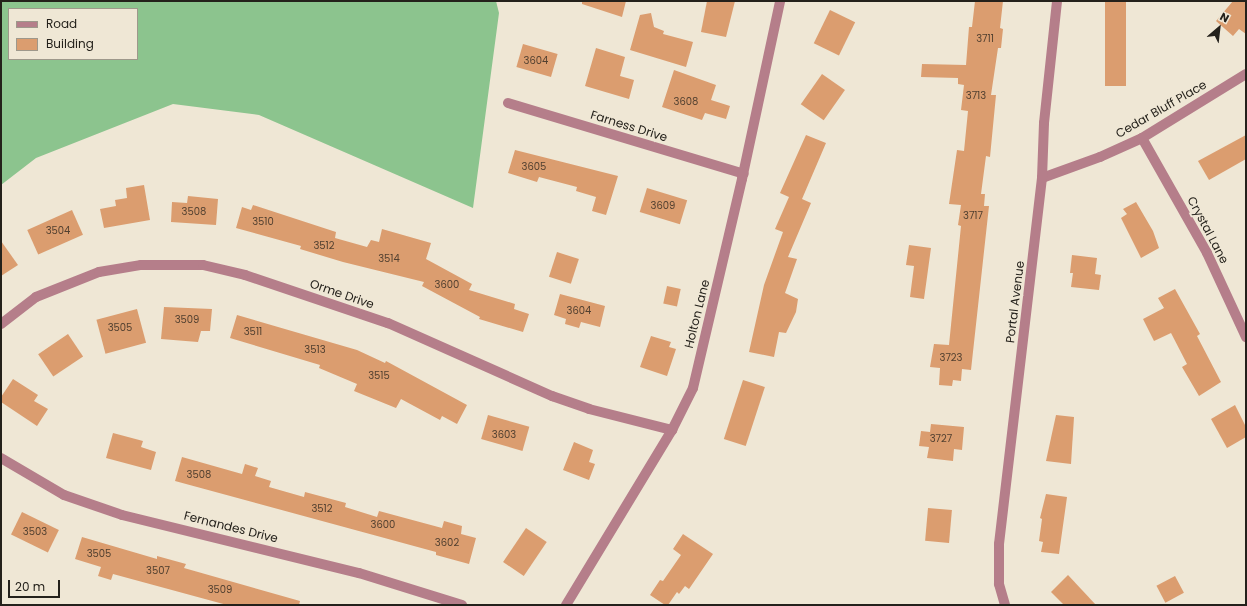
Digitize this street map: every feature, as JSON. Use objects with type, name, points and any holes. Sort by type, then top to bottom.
[{"type":"street","name":"Holton Lane","points":[[566,605],[672,430],[693,388],[744,174],[780,1]]},
{"type":"street","name":"Portal Avenue","points":[[1005,605],[999,584],[999,544],[1042,178],[1044,123],[1057,1]]},
{"type":"street","name":"Cedar Bluff Place","points":[[1042,178],[1100,157],[1142,138],[1246,74]]},
{"type":"street","name":"Farness Drive","points":[[508,103],[744,174]]},
{"type":"street","name":"Crystal Lane","points":[[1142,138],[1207,253],[1246,337]]},
{"type":"street","name":"Orme Drive","points":[[1,324],[36,297],[99,272],[141,265],[203,265],[245,275],[388,323],[552,396],[589,409],[672,430]]},
{"type":"street","name":"Fernandes Drive","points":[[1,458],[64,495],[122,515],[359,573],[462,605]]},
{"type":"green space","points":[[1,1],[496,1],[499,13],[473,208],[259,115],[173,104],[36,158],[1,185]]},
{"type":"building","points":[[582,1],[626,1],[622,17],[582,4]]},
{"type":"building","points":[[707,1],[735,1],[726,37],[701,32]]},
{"type":"building","points":[[975,1],[1003,1],[1000,28],[1003,29],[1001,48],[998,48],[991,95],[996,95],[990,157],[986,156],[981,194],[985,194],[984,206],[989,206],[971,370],[962,369],[961,381],[953,380],[952,386],[939,385],[940,368],[930,367],[934,344],[949,345],[961,226],[958,225],[961,205],[949,204],[957,150],[964,151],[968,111],[961,110],[964,85],[958,84],[958,78],[921,77],[922,64],[966,65],[969,27],[972,27]]},
{"type":"building","points":[[1105,1],[1126,1],[1126,86],[1105,86]]},
{"type":"building","points":[[1233,1],[1246,1],[1246,34],[1239,29],[1233,36],[1216,21]]},
{"type":"building","points":[[830,10],[855,22],[839,56],[814,43]]},
{"type":"building","points":[[651,13],[654,27],[664,31],[663,34],[693,42],[686,67],[630,50],[640,15]]},
{"type":"building","points":[[523,44],[558,54],[551,77],[516,67]]},
{"type":"building","points":[[596,48],[625,57],[620,76],[634,80],[629,99],[585,86]]},
{"type":"building","points":[[674,70],[716,85],[711,100],[730,106],[726,119],[705,113],[702,120],[662,107]]},
{"type":"building","points":[[822,74],[845,90],[824,120],[801,104]]},
{"type":"building","points":[[806,135],[826,143],[802,199],[811,203],[788,257],[797,259],[785,293],[798,299],[796,312],[786,333],[779,332],[774,357],[749,352],[764,285],[783,232],[775,229],[789,197],[780,193]]},
{"type":"building","points":[[1246,135],[1246,159],[1209,180],[1198,161]]},
{"type":"building","points":[[515,150],[618,176],[606,215],[592,211],[596,197],[576,191],[577,187],[539,177],[537,182],[508,173]]},
{"type":"building","points":[[144,185],[150,220],[104,228],[100,209],[116,206],[115,200],[127,198],[126,188]]},
{"type":"building","points":[[647,188],[687,200],[680,224],[640,212]]},
{"type":"building","points":[[188,196],[218,199],[216,225],[171,222],[172,202],[187,203]]},
{"type":"building","points":[[1136,202],[1153,231],[1159,248],[1141,258],[1121,218],[1127,214],[1123,209]]},
{"type":"building","points":[[253,205],[336,232],[335,238],[367,247],[371,240],[379,242],[382,229],[431,243],[426,259],[472,284],[469,290],[515,304],[514,309],[529,314],[523,332],[479,319],[480,317],[422,286],[424,282],[343,262],[300,249],[301,246],[236,228],[242,207],[251,210]]},
{"type":"building","points":[[72,210],[83,235],[38,255],[27,230]]},
{"type":"building","points":[[1,241],[18,265],[1,276]]},
{"type":"building","points":[[909,245],[931,248],[924,299],[910,297],[914,266],[906,265]]},
{"type":"building","points":[[557,252],[579,259],[571,284],[549,277]]},
{"type":"building","points":[[1072,255],[1097,258],[1095,274],[1101,275],[1099,290],[1071,287],[1073,273],[1070,273]]},
{"type":"building","points":[[667,286],[681,289],[677,307],[663,304]]},
{"type":"building","points":[[1175,289],[1200,334],[1197,336],[1221,382],[1199,396],[1182,367],[1187,364],[1171,333],[1154,341],[1143,319],[1164,308],[1158,298]]},
{"type":"building","points":[[560,294],[605,306],[600,327],[581,322],[579,328],[565,324],[566,319],[554,315]]},
{"type":"building","points":[[164,307],[212,309],[210,331],[201,331],[198,342],[161,339]]},
{"type":"building","points":[[137,309],[146,343],[105,354],[96,320]]},
{"type":"building","points":[[237,315],[357,350],[385,363],[386,361],[467,405],[457,424],[442,416],[440,420],[401,399],[396,408],[354,391],[357,384],[319,368],[320,365],[230,338]]},
{"type":"building","points":[[68,334],[83,356],[53,377],[38,354]]},
{"type":"building","points":[[651,336],[671,342],[669,347],[676,349],[667,376],[640,367]]},
{"type":"building","points":[[13,379],[38,395],[34,401],[48,409],[37,426],[1,402],[1,397]]},
{"type":"building","points":[[743,380],[765,387],[746,446],[724,439]]},
{"type":"building","points":[[1235,405],[1246,427],[1246,437],[1227,448],[1211,419]]},
{"type":"building","points":[[488,415],[529,427],[522,451],[481,439]]},
{"type":"building","points":[[1056,415],[1074,417],[1071,464],[1046,461]]},
{"type":"building","points":[[931,424],[964,427],[962,450],[954,449],[953,461],[927,458],[929,447],[919,446],[921,431],[930,432]]},
{"type":"building","points":[[113,433],[143,441],[141,447],[156,452],[151,470],[106,458]]},
{"type":"building","points":[[574,442],[593,450],[589,462],[595,464],[589,480],[563,470]]},
{"type":"building","points":[[182,457],[242,474],[245,464],[258,468],[255,476],[271,481],[269,487],[304,497],[305,492],[346,503],[345,507],[377,517],[379,511],[442,528],[444,521],[462,526],[461,534],[476,538],[469,564],[436,555],[436,552],[175,481]]},
{"type":"building","points":[[1046,494],[1067,497],[1059,554],[1041,552],[1043,542],[1039,541],[1042,519],[1040,518]]},
{"type":"building","points":[[928,508],[952,510],[949,543],[925,541]]},
{"type":"building","points":[[22,512],[59,530],[48,552],[11,534]]},
{"type":"building","points":[[526,528],[547,542],[524,576],[503,562]]},
{"type":"building","points":[[683,534],[713,554],[689,589],[685,586],[679,594],[677,592],[668,605],[665,605],[650,595],[660,580],[663,581],[681,555],[673,549]]},
{"type":"building","points":[[82,537],[157,559],[157,556],[186,564],[184,568],[300,601],[299,605],[227,605],[113,574],[111,580],[98,576],[101,567],[75,559]]},
{"type":"building","points":[[1068,575],[1096,605],[1064,605],[1051,592]]},
{"type":"building","points":[[1175,576],[1184,593],[1165,603],[1156,586]]}]
